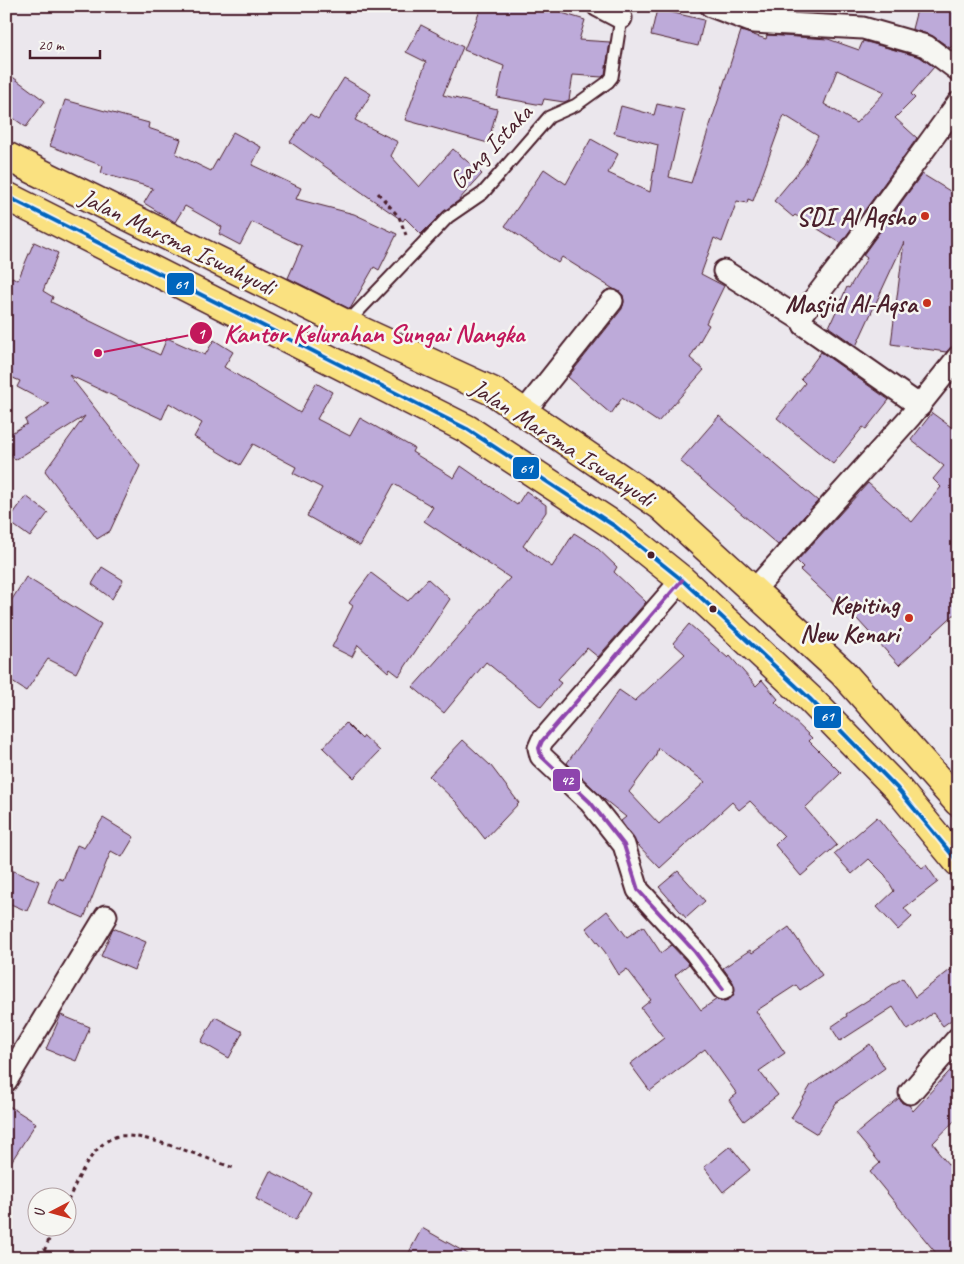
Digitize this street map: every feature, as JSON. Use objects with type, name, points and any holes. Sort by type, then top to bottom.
[{"type":"highway","name":"Jalan Marsma Iswahyudi","points":[[6,156],[346,324],[494,392],[524,412],[660,506],[754,590],[842,672],[958,802]]},
{"type":"highway","name":"Jalan Marsma Iswahyudi","points":[[6,196],[467,429],[616,527],[682,580],[816,706],[896,788],[958,862]]},
{"type":"street","points":[[598,6],[623,12]]},
{"type":"street","points":[[711,6],[753,22],[863,28],[926,46],[958,70]]},
{"type":"street","points":[[800,319],[802,313],[842,264],[958,103]]},
{"type":"street","points":[[724,271],[800,319],[804,325],[920,406]]},
{"type":"street","points":[[524,412],[612,301]]},
{"type":"street","points":[[754,590],[920,406],[958,357]]},
{"type":"street","points":[[682,580],[542,741],[539,748],[541,756],[590,802],[624,845],[638,890],[695,952],[723,989]]},
{"type":"street","points":[[6,1081],[106,916]]},
{"type":"street","points":[[910,1093],[958,1038]]},
{"type":"lane","name":"Gang Istaka","points":[[346,324],[448,217],[483,193],[549,117],[576,105],[608,82],[612,77],[623,12]]},
{"type":"path","points":[[378,193],[399,217],[412,254]]},
{"type":"path","points":[[74,1186],[91,1157],[115,1137],[126,1136],[154,1141],[234,1168]]},
{"type":"path","points":[[41,1258],[51,1236]]},
{"type":"building","points":[[482,6],[564,6],[562,13],[585,20],[579,40],[610,42],[605,74],[602,77],[573,75],[569,100],[564,102],[544,99],[542,105],[497,97],[504,66],[464,50]]},
{"type":"building","points":[[775,6],[801,6],[799,12],[773,11]]},
{"type":"building","points":[[918,6],[958,6],[958,40],[950,48],[933,36],[912,29]]},
{"type":"building","points":[[657,9],[704,20],[698,46],[651,35]]},
{"type":"building","points":[[421,25],[463,47],[443,95],[497,109],[488,143],[405,120],[426,62],[406,52]]},
{"type":"building","points":[[741,31],[766,39],[767,35],[828,39],[859,50],[863,41],[920,57],[934,67],[911,94],[915,98],[895,118],[917,138],[841,243],[795,215],[793,217],[774,201],[804,165],[818,136],[784,115],[753,201],[748,199],[747,203],[737,201],[722,242],[714,238],[701,274],[724,286],[706,323],[709,325],[690,358],[704,370],[658,422],[622,398],[611,414],[568,377],[622,309],[623,295],[562,257],[558,263],[505,226],[544,169],[566,184],[591,139],[618,154],[608,173],[650,192],[658,145],[614,133],[621,106],[654,115],[657,104],[684,110],[669,177],[691,183]],"holes":[[[837,70],[885,92],[856,123],[824,104]]]},
{"type":"building","points":[[6,72],[45,101],[26,127],[6,113]]},
{"type":"building","points":[[344,78],[371,94],[355,120],[398,142],[391,156],[419,187],[453,149],[482,174],[458,201],[443,212],[421,234],[405,218],[403,221],[290,142],[310,114],[318,119]]},
{"type":"building","points":[[65,100],[149,123],[148,128],[181,139],[176,154],[211,171],[233,132],[261,147],[252,165],[301,188],[296,199],[354,214],[397,234],[379,270],[374,267],[350,309],[288,278],[302,246],[252,222],[240,245],[219,234],[222,227],[185,206],[175,222],[144,203],[153,188],[101,173],[103,166],[50,146]]},
{"type":"building","points":[[922,174],[958,196],[958,330],[956,345],[946,352],[891,344],[904,242],[856,346],[829,327],[847,287],[849,288],[867,258],[863,255]]},
{"type":"building","points":[[34,242],[58,253],[43,291],[53,297],[51,302],[160,355],[167,338],[205,355],[214,340],[233,352],[224,367],[300,413],[316,383],[332,392],[317,419],[350,436],[360,418],[414,448],[412,452],[454,478],[461,466],[517,505],[526,491],[546,505],[546,512],[523,546],[552,567],[574,533],[595,546],[617,567],[614,572],[646,602],[598,657],[587,648],[557,680],[561,683],[541,707],[486,662],[444,713],[413,687],[510,578],[424,521],[433,507],[394,484],[360,546],[307,516],[322,488],[293,473],[296,467],[253,444],[240,465],[194,437],[202,423],[169,403],[162,419],[69,375],[140,466],[110,531],[97,539],[45,471],[85,416],[15,460],[6,446],[6,436],[27,424],[25,420],[49,404],[17,387],[20,381],[6,375],[6,290],[12,277],[18,280]]},
{"type":"building","points":[[821,352],[889,400],[866,429],[863,427],[833,464],[777,418],[805,383],[801,379]]},
{"type":"building","points":[[932,413],[958,432],[958,611],[899,665],[857,619],[855,621],[800,570],[803,567],[797,561],[868,483],[912,522],[941,487],[933,479],[944,466],[911,440]]},
{"type":"building","points":[[719,416],[818,501],[778,545],[680,461]]},
{"type":"building","points":[[26,496],[48,513],[30,537],[8,521]]},
{"type":"building","points":[[102,567],[123,580],[112,599],[92,584]]},
{"type":"building","points":[[371,573],[408,601],[428,579],[450,599],[399,676],[390,669],[388,672],[358,645],[352,657],[332,647],[353,606],[349,603]]},
{"type":"building","points":[[26,577],[101,624],[76,673],[48,659],[26,691],[6,678],[6,609]]},
{"type":"building","points":[[689,624],[728,658],[730,656],[756,686],[762,680],[778,699],[775,702],[812,738],[809,741],[841,773],[805,808],[837,845],[801,876],[775,845],[784,836],[750,801],[739,810],[732,802],[660,868],[636,843],[621,821],[626,817],[605,800],[567,763],[619,690],[635,701],[685,654],[673,643]],"holes":[[[658,748],[705,782],[659,824],[629,792],[655,757]]]},
{"type":"building","points":[[346,723],[362,739],[364,736],[380,751],[354,778],[323,748]]},
{"type":"building","points":[[463,740],[491,766],[519,803],[485,839],[456,802],[429,776]]},
{"type":"building","points":[[877,817],[922,868],[926,865],[938,882],[904,908],[912,917],[898,930],[877,907],[894,891],[885,875],[869,859],[852,874],[834,854]]},
{"type":"building","points":[[103,818],[134,837],[122,857],[111,851],[84,918],[48,903],[58,878],[63,880],[77,845],[84,848]]},
{"type":"building","points":[[6,868],[39,881],[27,911],[6,902]]},
{"type":"building","points":[[678,871],[705,901],[686,918],[659,887]]},
{"type":"building","points":[[607,911],[627,937],[643,926],[661,953],[671,945],[689,964],[675,975],[701,1010],[717,999],[725,1001],[734,994],[733,982],[723,968],[750,950],[752,953],[789,927],[822,975],[800,990],[796,985],[756,1011],[785,1053],[759,1071],[778,1095],[744,1121],[729,1100],[737,1094],[705,1049],[650,1091],[630,1064],[664,1038],[641,1008],[651,1000],[627,969],[619,975],[605,952],[586,928]]},
{"type":"building","points":[[113,928],[146,942],[134,970],[101,956]]},
{"type":"building","points":[[958,964],[958,1015],[943,1026],[933,1013],[908,1030],[893,1007],[840,1041],[831,1027],[847,1016],[846,1014],[903,978],[915,997]]},
{"type":"building","points":[[61,1015],[90,1027],[76,1061],[46,1049]]},
{"type":"building","points":[[215,1017],[243,1032],[229,1058],[201,1042]]},
{"type":"building","points":[[870,1044],[885,1068],[836,1103],[817,1134],[791,1118],[811,1085]]},
{"type":"building","points":[[958,1062],[958,1117],[933,1143],[958,1176],[958,1258],[940,1258],[870,1172],[880,1163],[856,1134],[899,1098],[902,1103],[909,1105],[913,1111]]},
{"type":"building","points":[[6,1104],[36,1123],[6,1170]]},
{"type":"building","points":[[730,1146],[750,1170],[723,1192],[704,1167]]},
{"type":"building","points":[[270,1171],[311,1192],[296,1220],[256,1199]]},
{"type":"building","points":[[422,1228],[475,1258],[406,1258]]},
{"type":"transit line","name":"61","points":[[6,196],[467,429],[616,527],[682,580],[810,699],[897,788],[958,862]]},
{"type":"transit line","name":"42","points":[[682,580],[542,741],[539,748],[541,756],[590,802],[624,845],[638,890],[695,952],[723,989]]},
{"type":"place","name":"SDI Al Aqsho","points":[[925,216]]},
{"type":"place","name":"Masjid Al-Aqsa","points":[[927,303]]},
{"type":"place","name":"Kantor Kelurahan Sungai Nangka","points":[[98,353]]},
{"type":"place","name":"Kepiting New Kenari","points":[[909,618]]}]
